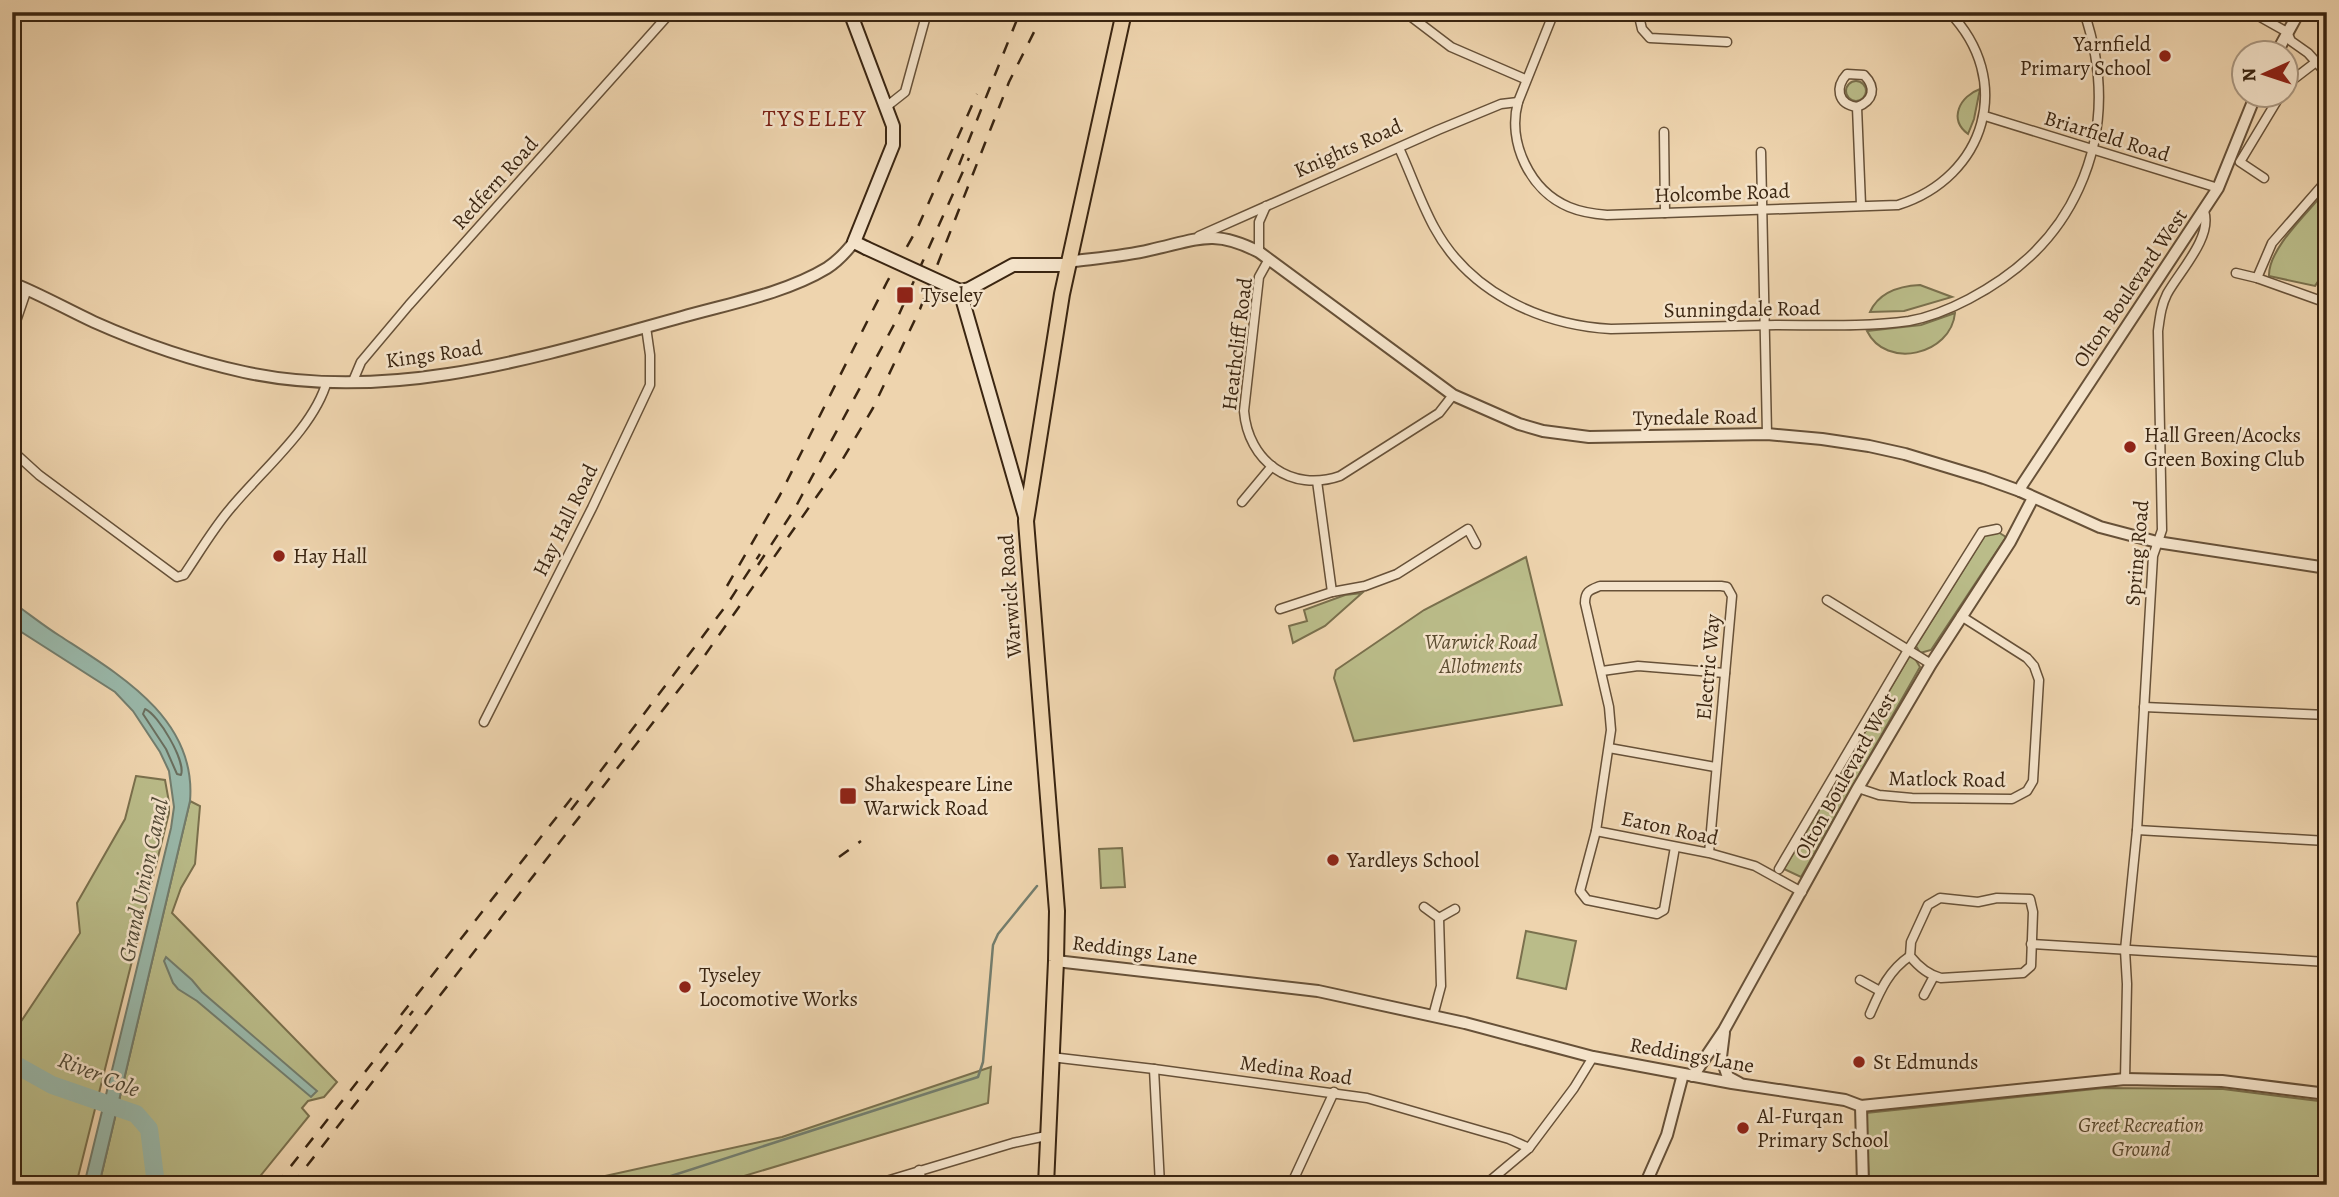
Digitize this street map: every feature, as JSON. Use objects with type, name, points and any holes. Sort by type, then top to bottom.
[{"type":"highway","name":"Warwick Road","points":[[1046,1185],[1046,1136],[1056,961],[1053,854],[1026,521],[1068,265],[1124,12]]},
{"type":"main road","points":[[850,12],[893,126],[894,145],[853,242],[960,291],[969,289],[1013,265],[1068,265]]},
{"type":"main road","points":[[960,291],[1026,521]]},
{"type":"main road","points":[[1008,456],[1020,474],[1033,478]]},
{"type":"street","points":[[886,107],[905,92],[927,12]]},
{"type":"street","name":"Holcombe Road","points":[[1554,12],[1525,79],[1515,120],[1522,157],[1538,183],[1562,204],[1581,212],[1665,213],[1898,205],[1915,200],[1948,178],[1963,160],[1985,116]]},
{"type":"street","points":[[1638,12],[1642,29],[1650,38],[1727,42]]},
{"type":"street","points":[[1949,12],[1971,39],[1978,55],[1985,86],[1985,116]]},
{"type":"street","name":"Sunningdale Road","points":[[1399,148],[1433,225],[1450,252],[1495,293],[1525,310],[1572,326],[1766,326],[1910,320],[1950,309],[1995,285],[2038,251],[2061,223],[2093,150],[2099,112],[2098,69],[2084,12]]},
{"type":"street","points":[[2284,38],[2299,12]]},
{"type":"street","name":"Redfern Road","points":[[353,381],[361,362],[409,305],[669,13]]},
{"type":"street","points":[[1407,13],[1451,47],[1525,79]]},
{"type":"street","points":[[2255,14],[2287,32],[2291,41],[2327,74]]},
{"type":"street","points":[[2300,75],[2316,62]]},
{"type":"street","points":[[1847,74],[1864,75],[1871,81],[1871,97],[1857,107],[1848,106],[1841,100],[1840,81],[1847,74]]},
{"type":"street","name":"Knights Road","points":[[1068,265],[1074,261],[1149,251],[1196,238],[1345,169],[1488,108],[1518,102]]},
{"type":"street","points":[[1857,107],[1861,205]]},
{"type":"street","name":"Spring Road","points":[[2124,1079],[2127,984],[2125,950],[2137,830],[2153,556],[2162,530],[2158,331],[2161,308],[2203,233],[2207,220],[2204,211],[2218,188],[2250,108]]},
{"type":"street","points":[[2264,178],[2240,162],[2273,108]]},
{"type":"street","name":"Briarfield Road","points":[[1985,116],[2218,188]]},
{"type":"street","points":[[1664,132],[1665,213]]},
{"type":"street","points":[[1762,152],[1767,434]]},
{"type":"street","points":[[2257,278],[2272,243],[2327,180]]},
{"type":"street","name":"Heathcliff Road","points":[[1266,206],[1259,222],[1264,255],[1259,276],[1244,411],[1246,430],[1253,446],[1272,466],[1296,478],[1317,481]]},
{"type":"street","name":"Olton Boulevard West","points":[[2020,491],[2204,211]]},
{"type":"street","name":"Knights Road","points":[[1196,238],[1216,237],[1239,242],[1264,255]]},
{"type":"street","name":"Kings Road","points":[[12,283],[95,322],[178,353],[245,372],[327,381],[395,382],[458,373],[646,327],[778,289],[827,268],[843,256],[853,242]]},
{"type":"street","name":"Tynedale Road","points":[[1264,255],[1452,395],[1519,424],[1543,431],[1619,438],[1767,434],[1822,439],[1905,454],[2020,491],[2100,527],[2157,542],[2327,568]]},
{"type":"street","points":[[2236,273],[2327,303]]},
{"type":"street","points":[[12,333],[27,289]]},
{"type":"street","name":"Hay Hall Road","points":[[485,722],[650,385],[646,327]]},
{"type":"street","points":[[12,443],[17,455],[39,475],[177,577],[184,575],[229,510],[307,422],[319,405],[327,381]]},
{"type":"street","points":[[1332,592],[1317,481],[1340,476],[1419,427],[1439,413],[1452,395]]},
{"type":"street","points":[[1242,502],[1272,466]]},
{"type":"street","name":"Olton Boulevard West","points":[[1645,1185],[1667,1135],[1688,1075],[1724,1030],[1858,788],[1931,664],[2010,542],[2033,498]]},
{"type":"street","points":[[1280,609],[1332,592],[1365,586],[1396,574],[1468,529],[1476,544]]},
{"type":"street","points":[[1779,869],[1908,650],[1982,532],[1997,529]]},
{"type":"street","name":"Electric Way","points":[[1585,594],[1600,586],[1727,587],[1732,596],[1709,853]]},
{"type":"street","name":"Eaton Road","points":[[1585,594],[1609,707],[1611,730],[1596,831],[1709,853],[1755,866],[1802,892]]},
{"type":"street","points":[[1827,600],[1931,664]]},
{"type":"street","name":"Matlock Road","points":[[1858,788],[1879,795],[1912,798],[2012,799],[2027,791],[2034,781],[2039,680],[2034,666],[2028,658],[1961,616]]},
{"type":"street","points":[[1602,671],[1638,666],[1725,673]]},
{"type":"street","points":[[2144,707],[2327,715]]},
{"type":"street","points":[[1609,748],[1715,767]]},
{"type":"street","points":[[2137,830],[2327,841]]},
{"type":"street","points":[[1596,831],[1580,891],[1587,900],[1657,914],[1664,910],[1675,846]]},
{"type":"street","points":[[1940,898],[1978,902],[1997,898],[2030,899],[2033,905],[2031,966],[2024,973],[1941,978],[1934,976],[1910,956],[1911,942],[1928,905],[1940,898]]},
{"type":"street","points":[[1424,907],[1439,918]]},
{"type":"street","points":[[1439,918],[1455,909]]},
{"type":"street","points":[[1433,1016],[1441,986],[1439,918]]},
{"type":"street","points":[[2031,944],[2327,962]]},
{"type":"street","points":[[1870,1014],[1882,984],[1897,965],[1910,956]]},
{"type":"street","name":"Reddings Lane","points":[[1056,961],[1318,991],[1433,1016],[1593,1057],[1845,1100],[1861,1106],[2124,1079],[2222,1081],[2327,1094]]},
{"type":"street","points":[[1924,995],[1934,976]]},
{"type":"street","points":[[1860,981],[1880,991]]},
{"type":"street","points":[[1724,1030],[1721,1057],[1728,1077],[1741,1084]]},
{"type":"street","name":"Medina Road","points":[[1052,1057],[1334,1093],[1380,1102],[1509,1139],[1529,1148]]},
{"type":"street","points":[[1485,1185],[1529,1148],[1574,1088],[1593,1057]]},
{"type":"street","points":[[1154,1069],[1160,1185]]},
{"type":"street","points":[[1290,1185],[1334,1093]]},
{"type":"street","points":[[1861,1106],[1863,1185]]},
{"type":"street","points":[[873,1185],[1013,1143],[1046,1136]]},
{"type":"street","points":[[919,1170],[923,1185]]},
{"type":"green space","points":[[1856,81],[1863,84],[1866,91],[1863,98],[1856,101],[1849,98],[1846,91],[1849,84]]},
{"type":"green space","points":[[1980,89],[1968,134],[1959,122],[1959,108],[1967,97]]},
{"type":"green space","points":[[2327,189],[2327,253],[2321,276],[2315,286],[2269,276],[2275,254],[2282,242]]},
{"type":"green space","points":[[1920,285],[1952,297],[1904,311],[1870,312],[1879,299],[1891,291]]},
{"type":"green space","points":[[1955,313],[1951,327],[1942,339],[1917,352],[1902,354],[1888,351],[1876,343],[1867,331],[1921,325]]},
{"type":"green space","points":[[1998,532],[2006,537],[1931,650],[1920,653],[1916,646],[1985,535]]},
{"type":"green space","name":"Warwick Road Allotments","points":[[1526,557],[1562,705],[1354,741],[1334,678],[1336,670],[1424,610]]},
{"type":"green space","points":[[1362,593],[1325,626],[1293,643],[1289,626],[1307,621],[1304,610],[1345,595]]},
{"type":"green space","points":[[1909,657],[1914,657],[1920,667],[1801,877],[1784,869]]},
{"type":"green space","points":[[136,776],[165,780],[169,813],[76,1185],[12,1185],[12,1018],[20,1023],[80,933],[77,903],[125,819]]},
{"type":"green space","points":[[190,801],[200,806],[195,864],[181,888],[172,913],[337,1082],[324,1097],[308,1101],[302,1108],[309,1116],[253,1185],[99,1185]]},
{"type":"green space","points":[[1122,848],[1125,887],[1101,888],[1099,849]]},
{"type":"green space","points":[[1526,931],[1576,941],[1566,989],[1517,978]]},
{"type":"green space","points":[[991,1067],[988,1103],[714,1185],[551,1185],[596,1178],[782,1137]]},
{"type":"green space","name":"Greet Recreation Ground","points":[[2104,1088],[2223,1089],[2327,1102],[2327,1185],[1869,1185],[1866,1113]]},
{"type":"water","points":[[12,602],[107,667],[150,702],[168,723],[181,746],[189,772],[190,801],[99,1185],[84,1185],[171,828],[174,807],[169,771],[133,711],[115,692],[12,626]]},
{"type":"water","points":[[166,957],[202,992],[317,1091],[311,1097],[197,1001],[178,989],[164,961]]},
{"type":"waterway","points":[[643,1185],[978,1077],[983,1062],[993,945],[998,934],[1037,886]]},
{"type":"waterway","name":"Grand Union Canal","points":[[12,1066],[18,1066],[52,1085],[136,1114],[149,1129],[156,1185]]},
{"type":"railway","points":[[959,165],[1020,12]]},
{"type":"railway","points":[[292,1185],[698,665],[841,462],[873,408],[920,309],[1009,82],[1044,12]]},
{"type":"railway","points":[[727,586],[780,495],[887,282],[917,229],[977,94]]},
{"type":"railway","points":[[758,565],[794,510],[896,321],[969,158]]},
{"type":"railway","points":[[571,810],[728,603],[760,554]]},
{"type":"railway","points":[[401,1015],[574,795]]},
{"type":"railway","points":[[839,857],[861,841]]},
{"type":"railway","points":[[276,1185],[413,1011]]},
{"type":"place","name":"Yarnfield Primary School","points":[[2165,56]]},
{"type":"place","name":"Tyseley","points":[[905,295]]},
{"type":"place","name":"Hall Green/Acocks Green Boxing Club","points":[[2130,447]]},
{"type":"place","name":"Hay Hall","points":[[279,556]]},
{"type":"place","name":"Shakespeare Line Warwick Road","points":[[848,796]]},
{"type":"place","name":"Yardleys School","points":[[1333,860]]},
{"type":"place","name":"Tyseley Locomotive Works","points":[[685,987]]},
{"type":"place","name":"St Edmunds","points":[[1859,1062]]},
{"type":"place","name":"Al-Furqan Primary School","points":[[1743,1128]]},
{"type":"district","name":"TYSELEY","points":[[815,118]]},
{"type":"water label","name":"River Cole","points":[[99,1074]]}]
